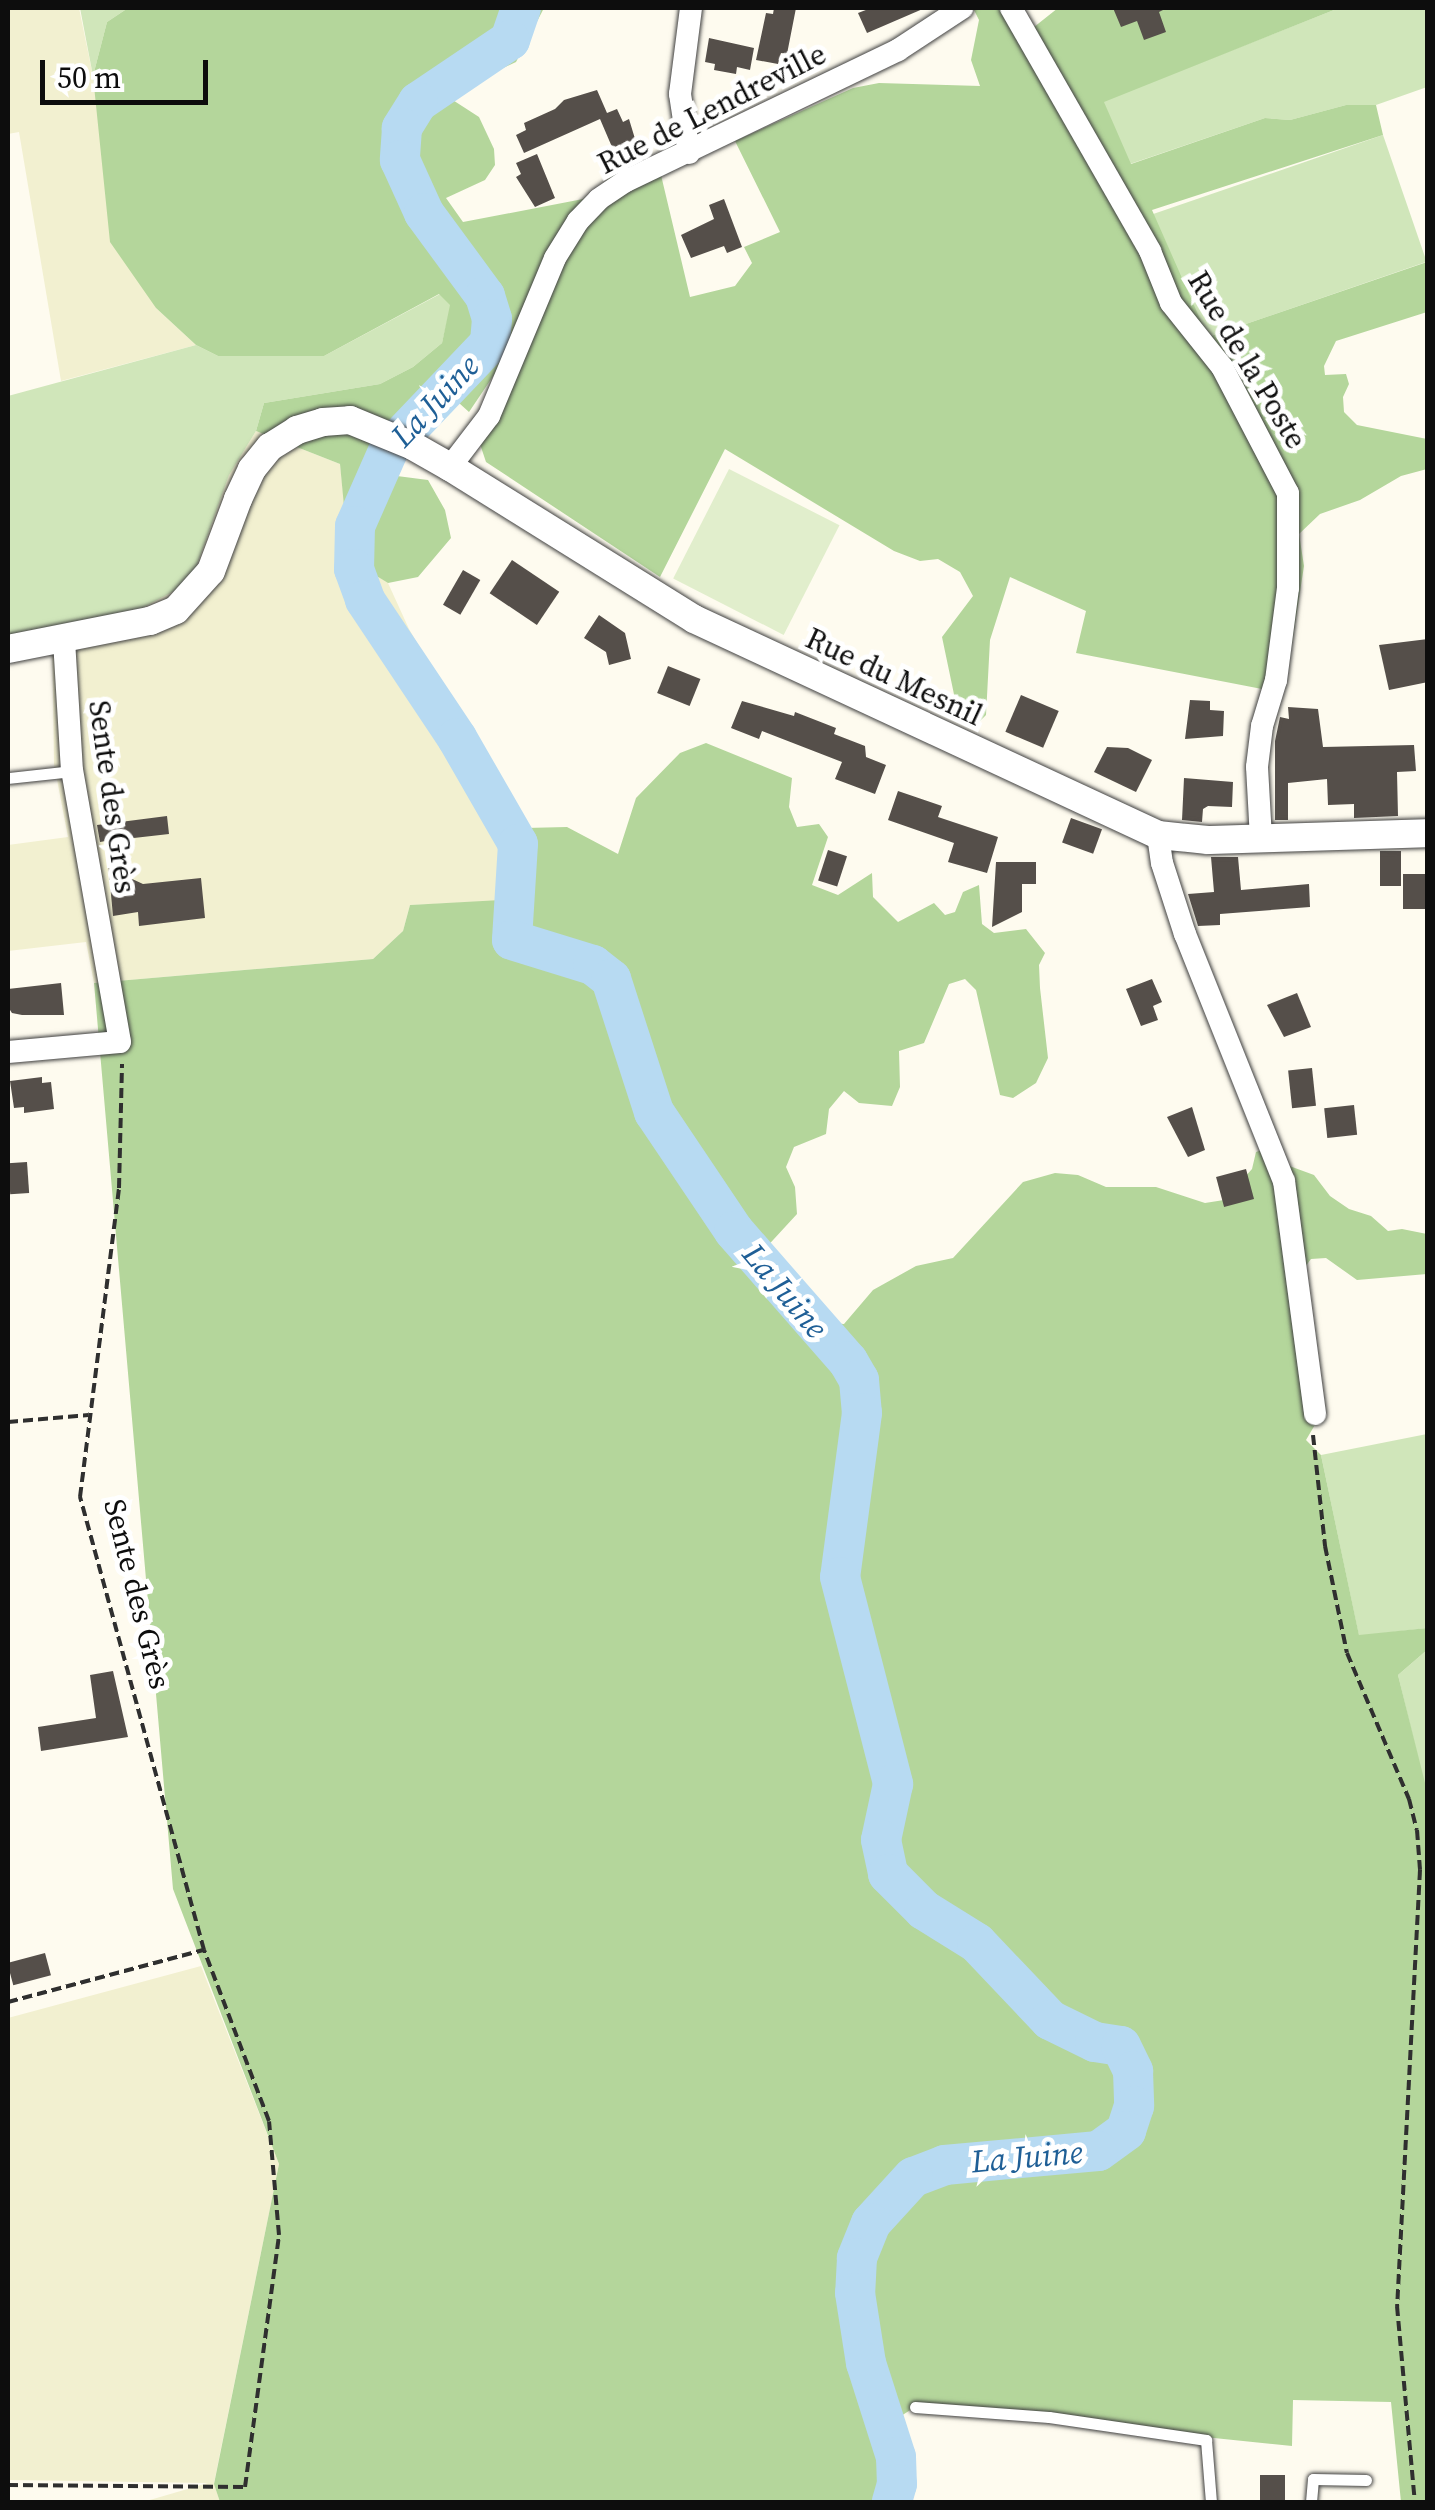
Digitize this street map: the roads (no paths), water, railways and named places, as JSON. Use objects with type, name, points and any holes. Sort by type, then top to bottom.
[{"type":"street","points":[[689,153],[680,94],[691,8]]},
{"type":"street","name":"Rue de Lendreville","points":[[450,467],[489,416],[555,258],[578,221],[626,181],[898,50],[962,8]]},
{"type":"street","name":"Rue de la Poste","points":[[1011,8],[1150,251],[1171,303],[1222,368],[1288,493],[1288,588],[1276,680],[1262,726],[1257,767],[1261,838]]},
{"type":"street","name":"Rue du Mesnil","points":[[8,649],[150,621],[176,610],[211,571],[252,469],[270,448],[323,422],[350,420],[450,467],[694,620],[1158,835],[1261,838],[1428,833]]},
{"type":"street","name":"Sente des Grès","points":[[8,1052],[120,1042],[72,771],[64,639]]},
{"type":"street","points":[[1158,835],[1185,934],[1284,1181],[1315,1414]]},
{"type":"lane","points":[[8,778],[72,771]]},
{"type":"lane","points":[[915,2407],[1050,2417],[1206,2440],[1211,2502]]},
{"type":"lane","points":[[1311,2502],[1313,2480],[1366,2480]]},
{"type":"waterway","name":"La Juine","points":[[521,8],[510,40],[418,102],[402,128],[400,160],[424,213],[485,296],[492,319],[490,343],[389,449],[355,526],[354,569],[365,600],[457,738],[518,844],[512,940],[593,965],[611,979],[654,1112],[734,1231],[848,1361],[859,1380],[862,1413],[840,1577],[893,1784],[881,1840],[888,1874],[924,1910],[977,1943],[1050,2020],[1095,2042],[1121,2046],[1133,2071],[1134,2106],[1126,2131],[1098,2151],[945,2165],[913,2177],[871,2223],[857,2258],[855,2293],[866,2363],[896,2457],[897,2484],[892,2502]]}]
